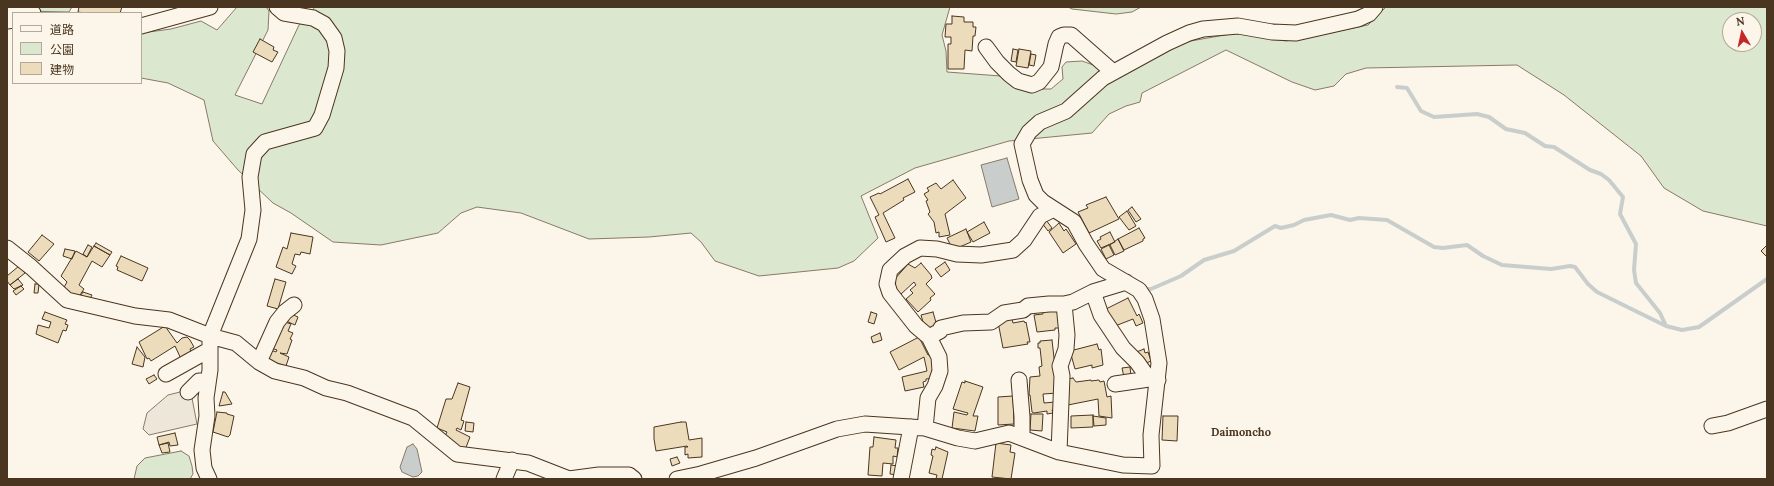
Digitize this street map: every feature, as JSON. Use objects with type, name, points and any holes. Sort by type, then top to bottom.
[{"type":"street","points":[[7,8],[14,7]]},
{"type":"street","points":[[22,7],[28,8],[32,12]]},
{"type":"street","points":[[142,26],[210,7]]},
{"type":"street","points":[[209,479],[204,468],[202,450],[207,416],[206,398],[210,370],[210,343],[249,239],[253,210],[250,177],[254,154],[265,142],[315,128],[322,115],[336,68],[337,51],[334,38],[324,24],[313,18],[284,13],[276,7]]},
{"type":"street","points":[[677,479],[701,474],[756,458],[837,429],[865,424],[918,427],[958,438],[975,440],[1009,433],[1059,452],[1122,472],[1152,466],[1151,434],[1154,379],[1159,363],[1152,319],[1145,299],[1139,290],[1104,268],[1086,244],[1074,222],[1043,202],[1036,195],[1030,180],[1022,144],[1029,132],[1040,122],[1066,111],[1102,78],[1167,43],[1203,29],[1238,26],[1272,32],[1296,33],[1351,21],[1372,11]]},
{"type":"street","points":[[986,47],[997,62],[1009,74],[1018,81],[1032,85],[1039,82],[1051,67],[1056,44],[1059,37],[1064,35],[1071,35],[1113,72]]},
{"type":"street","points":[[901,479],[928,398],[935,386],[940,371],[939,357],[929,336],[916,326],[890,293],[886,284],[890,270],[905,256],[920,248],[937,249],[957,254],[980,255],[1014,250],[1024,240],[1040,216],[1054,209]]},
{"type":"street","points":[[7,248],[67,300],[128,314],[169,320],[210,343],[236,343],[259,362],[275,371],[304,378],[326,388],[347,393],[413,418],[456,454],[528,463],[569,478],[599,475],[629,475],[634,479]]},
{"type":"street","points":[[929,336],[940,331],[941,328],[963,323],[991,322],[1004,314],[1023,310],[1028,306],[1073,302],[1093,292],[1126,282]]},
{"type":"street","points":[[1093,292],[1101,315],[1123,348],[1154,379]]},
{"type":"street","points":[[1059,452],[1062,376],[1060,366],[1066,349],[1067,334],[1064,304]]},
{"type":"street","points":[[259,362],[277,322],[285,312],[294,305]]},
{"type":"street","points":[[166,374],[210,343]]},
{"type":"street","points":[[1116,384],[1154,379]]},
{"type":"street","points":[[188,392],[199,381],[208,380]]},
{"type":"street","points":[[1019,380],[1022,438]]},
{"type":"street","points":[[1712,426],[1728,423],[1767,409]]},
{"type":"street","points":[[504,479],[512,460]]},
{"type":"green space","points":[[7,7],[72,7],[69,12],[21,11]]},
{"type":"green space","points":[[237,7],[266,7],[269,11],[268,30],[235,95],[262,104],[299,25],[315,7],[950,7],[942,35],[946,51],[947,72],[1001,76],[1041,89],[1051,89],[1063,79],[1062,67],[1066,62],[1082,61],[1096,66],[1118,78],[1185,42],[1236,33],[1286,41],[1315,36],[1368,25],[1386,7],[1767,7],[1767,226],[1703,211],[1664,188],[1641,156],[1564,95],[1517,65],[1366,68],[1346,74],[1334,86],[1315,90],[1292,82],[1226,50],[1142,93],[1140,102],[1126,106],[1109,114],[1092,133],[1009,141],[915,168],[861,196],[878,238],[854,261],[838,268],[759,276],[715,261],[701,242],[691,233],[649,237],[589,239],[521,213],[477,207],[461,213],[438,233],[381,245],[333,242],[291,213],[273,203],[238,170],[213,141],[204,100],[168,83],[142,78],[142,33],[171,29],[201,21],[217,30]]},
{"type":"green space","points":[[1068,7],[1141,7],[1132,12],[1116,14],[1072,9]]},
{"type":"green space","points":[[181,451],[189,456],[193,474],[190,479],[134,479],[137,466],[145,458]]},
{"type":"shaded area","points":[[1007,158],[1019,199],[992,207],[981,165]]},
{"type":"shaded area","points":[[184,391],[191,393],[197,424],[149,435],[143,429],[147,413],[168,395]]},
{"type":"shaded area","points":[[413,444],[417,449],[422,472],[418,476],[413,477],[402,472],[400,467],[407,447]]},
{"type":"building","points":[[79,7],[122,7],[120,12],[78,12]]},
{"type":"building","points":[[952,16],[964,17],[964,22],[973,22],[973,27],[976,27],[975,36],[973,36],[972,51],[965,50],[964,69],[948,69],[948,44],[951,44],[951,37],[945,37],[946,24],[952,24]]},
{"type":"building","points":[[260,39],[274,47],[273,50],[278,52],[272,62],[253,52]]},
{"type":"building","points":[[1013,49],[1018,50],[1016,62],[1011,61]]},
{"type":"building","points":[[1019,49],[1031,51],[1028,68],[1016,66]]},
{"type":"building","points":[[1031,54],[1036,55],[1034,66],[1029,65]]},
{"type":"building","points":[[908,179],[915,192],[903,198],[904,200],[883,213],[895,238],[886,242],[875,217],[879,215],[870,197],[879,193],[880,194]]},
{"type":"building","points":[[953,180],[966,198],[945,214],[950,235],[939,237],[939,232],[936,233],[934,222],[928,214],[930,212],[926,201],[928,200],[924,194],[929,191],[927,188],[936,183],[941,189]]},
{"type":"building","points":[[1106,197],[1119,219],[1089,233],[1078,212],[1088,208],[1086,205]]},
{"type":"building","points":[[1132,207],[1141,219],[1136,222],[1128,210]]},
{"type":"building","points":[[1127,211],[1136,226],[1129,230],[1119,217]]},
{"type":"building","points":[[1046,220],[1052,228],[1048,231],[1042,223]]},
{"type":"building","points":[[984,222],[990,233],[973,242],[967,232]]},
{"type":"building","points":[[1059,223],[1064,231],[1066,229],[1076,244],[1063,253],[1049,232]]},
{"type":"building","points":[[1139,228],[1145,238],[1143,241],[1124,250],[1118,239]]},
{"type":"building","points":[[966,229],[971,242],[955,249],[952,248],[947,238]]},
{"type":"building","points":[[1110,232],[1115,242],[1101,248],[1097,241],[1101,239],[1100,237]]},
{"type":"building","points":[[291,233],[313,237],[310,254],[301,252],[300,255],[295,254],[292,264],[296,266],[292,274],[276,267],[283,247],[287,249]]},
{"type":"building","points":[[42,235],[54,244],[39,261],[28,252]]},
{"type":"building","points":[[1118,239],[1124,251],[1115,255],[1110,245]]},
{"type":"building","points":[[96,243],[112,252],[110,255],[94,246]]},
{"type":"building","points":[[88,245],[92,247],[87,257],[83,254]]},
{"type":"building","points":[[1109,245],[1114,255],[1106,259],[1101,249]]},
{"type":"building","points":[[1767,245],[1767,257],[1761,251]]},
{"type":"building","points":[[94,246],[110,255],[102,267],[92,261],[79,285],[84,289],[78,298],[63,289],[67,282],[61,276],[76,251],[87,257]]},
{"type":"building","points":[[65,249],[75,251],[72,259],[63,256]]},
{"type":"building","points":[[121,256],[148,268],[142,281],[117,270],[118,267],[116,266]]},
{"type":"building","points":[[945,262],[950,270],[941,277],[935,269]]},
{"type":"building","points":[[921,263],[931,275],[932,278],[926,284],[935,294],[930,298],[931,300],[918,312],[906,299],[913,293],[910,290],[916,285],[914,282],[900,295],[892,286],[896,283],[894,280],[908,264],[915,268]]},
{"type":"building","points":[[19,266],[25,273],[10,285],[7,281],[7,276]]},
{"type":"building","points":[[18,279],[23,285],[14,289],[10,285]]},
{"type":"building","points":[[275,279],[286,282],[278,309],[267,306]]},
{"type":"building","points":[[35,284],[39,284],[38,293],[34,293]]},
{"type":"building","points":[[21,286],[24,289],[16,295],[13,291]]},
{"type":"building","points":[[83,292],[92,295],[89,301],[79,298]]},
{"type":"building","points":[[1128,298],[1137,316],[1139,314],[1143,323],[1136,326],[1133,319],[1115,326],[1106,309]]},
{"type":"building","points":[[1043,310],[1059,311],[1060,328],[1037,332],[1034,315],[1043,314]]},
{"type":"building","points":[[45,312],[67,320],[65,324],[68,325],[66,331],[63,330],[58,343],[36,334],[38,325],[49,328],[51,322],[42,319]]},
{"type":"building","points":[[871,312],[877,314],[874,324],[868,322]]},
{"type":"building","points":[[933,312],[937,326],[931,330],[930,328],[925,329],[921,315]]},
{"type":"building","points":[[289,313],[298,317],[295,325],[286,321]]},
{"type":"building","points":[[1012,319],[1013,323],[1026,322],[1030,342],[1027,342],[1028,344],[1003,348],[998,322]]},
{"type":"building","points":[[282,321],[291,324],[288,331],[293,333],[290,339],[292,340],[287,354],[280,353],[289,357],[286,366],[267,360],[271,350],[276,352],[277,350],[271,348]]},
{"type":"building","points":[[165,326],[177,343],[182,338],[187,337],[190,340],[194,347],[190,349],[193,356],[182,361],[175,346],[151,361],[149,358],[147,359],[139,342]]},
{"type":"building","points":[[880,333],[882,340],[873,343],[871,337]]},
{"type":"building","points":[[919,337],[928,355],[932,355],[935,369],[932,370],[933,378],[926,379],[926,381],[923,382],[924,387],[905,391],[902,377],[927,371],[924,357],[899,370],[890,352]]},
{"type":"building","points":[[1052,340],[1058,393],[1043,394],[1044,403],[1055,402],[1056,410],[1052,410],[1053,413],[1047,414],[1047,411],[1034,413],[1032,412],[1029,395],[1030,377],[1040,376],[1039,367],[1042,366],[1038,343],[1040,343],[1040,341]]},
{"type":"building","points":[[1097,344],[1099,350],[1101,349],[1103,365],[1092,368],[1092,365],[1075,369],[1070,351]]},
{"type":"building","points":[[137,347],[145,357],[143,367],[132,364]]},
{"type":"building","points":[[1144,349],[1145,353],[1148,352],[1151,361],[1142,365],[1134,353]]},
{"type":"building","points":[[1130,367],[1131,376],[1124,377],[1122,368]]},
{"type":"building","points":[[154,375],[157,379],[149,384],[146,379]]},
{"type":"building","points":[[1073,378],[1076,382],[1091,380],[1099,380],[1100,382],[1104,381],[1107,397],[1111,396],[1112,418],[1099,416],[1098,399],[1068,405],[1063,380]]},
{"type":"building","points":[[965,381],[983,387],[973,416],[978,416],[975,431],[952,428],[954,412],[967,415],[968,413],[953,409],[962,382],[965,383]]},
{"type":"building","points":[[458,383],[470,387],[461,420],[464,421],[461,430],[457,428],[456,430],[470,437],[465,450],[444,438],[447,432],[437,428],[446,399],[452,399]]},
{"type":"building","points":[[223,392],[225,392],[232,404],[219,406]]},
{"type":"building","points":[[1013,396],[1014,424],[998,425],[998,397]]},
{"type":"building","points":[[217,412],[227,413],[234,416],[230,435],[228,437],[213,432]]},
{"type":"building","points":[[1031,414],[1043,414],[1042,431],[1030,430]]},
{"type":"building","points":[[1093,415],[1093,427],[1071,428],[1071,416]]},
{"type":"building","points":[[1093,416],[1106,418],[1106,425],[1094,426]]},
{"type":"building","points":[[1163,416],[1178,416],[1177,441],[1162,440]]},
{"type":"building","points":[[466,422],[474,423],[473,432],[465,431]]},
{"type":"building","points":[[686,422],[689,440],[702,438],[702,457],[688,458],[688,454],[685,455],[685,447],[688,447],[687,446],[656,451],[654,427]]},
{"type":"building","points":[[175,433],[178,445],[170,446],[169,442],[159,445],[157,437]]},
{"type":"building","points":[[874,437],[896,440],[895,448],[898,448],[897,457],[893,456],[893,464],[883,463],[882,476],[868,475],[870,447],[873,447]]},
{"type":"building","points":[[168,443],[170,452],[162,453],[159,445]]},
{"type":"building","points":[[996,443],[1011,445],[1010,452],[1015,453],[1011,479],[992,477]]},
{"type":"building","points":[[936,447],[948,452],[942,479],[936,479],[937,475],[929,473],[933,456],[931,455],[932,449],[935,450]]},
{"type":"building","points":[[677,457],[680,463],[672,466],[670,459]]},
{"type":"building","points":[[891,465],[898,466],[897,475],[890,474]]},
{"type":"waterway","points":[[1397,87],[1407,88],[1421,111],[1434,117],[1477,114],[1489,117],[1506,129],[1525,133],[1545,146],[1554,147],[1590,170],[1601,174],[1609,180],[1623,197],[1620,214],[1636,244],[1634,270],[1636,283],[1660,313],[1666,326]]},
{"type":"waterway","points":[[1144,289],[1151,289],[1181,276],[1204,260],[1234,251],[1275,226],[1281,228],[1294,225],[1304,220],[1331,215],[1350,220],[1359,218],[1387,220],[1434,247],[1443,248],[1467,245],[1483,256],[1502,265],[1551,269],[1570,266],[1575,267],[1588,284],[1597,292],[1666,326],[1682,330],[1699,327],[1767,279]]},
{"type":"district","name":"Daimoncho","points":[[1241,433]]}]
